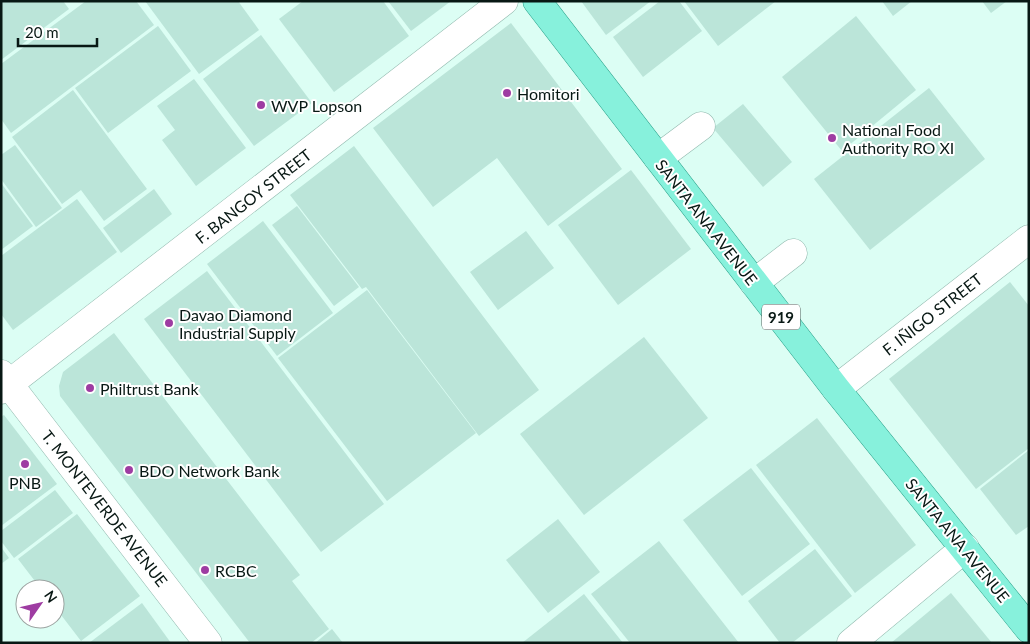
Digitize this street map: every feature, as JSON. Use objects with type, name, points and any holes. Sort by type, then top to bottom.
[{"type":"main road","name":"SANTA ANA AVENUE","points":[[537,1],[836,388],[1029,629]]},
{"type":"street","name":"F. BANGOY STREET","points":[[4,382],[504,1]]},
{"type":"street","points":[[658,158],[701,126]]},
{"type":"street","name":"F. IÑIGO STREET","points":[[836,388],[1029,240]]},
{"type":"street","points":[[754,283],[793,253]]},
{"type":"street","name":"T. MONTEVERDE AVENUE","points":[[4,382],[208,643]]},
{"type":"street","points":[[851,643],[965,548]]},
{"type":"building","points":[[1,1],[63,1],[69,9],[1,60]]},
{"type":"building","points":[[86,1],[136,1],[154,25],[11,133],[1,119],[1,64]]},
{"type":"building","points":[[145,1],[238,1],[259,30],[199,74]]},
{"type":"building","points":[[303,1],[383,1],[409,36],[334,92],[279,19]]},
{"type":"building","points":[[388,1],[451,1],[411,31]]},
{"type":"building","points":[[581,1],[651,1],[606,35]]},
{"type":"building","points":[[660,1],[679,1],[702,31],[643,77],[613,37]]},
{"type":"building","points":[[684,1],[776,1],[718,46]]},
{"type":"building","points":[[882,1],[912,1],[893,16]]},
{"type":"building","points":[[982,1],[1007,1],[991,13]]},
{"type":"building","points":[[856,16],[916,90],[842,151],[782,77]]},
{"type":"building","points":[[511,23],[622,169],[548,226],[497,158],[433,207],[373,128]]},
{"type":"building","points":[[158,26],[191,71],[108,133],[75,88]]},
{"type":"building","points":[[261,35],[312,103],[254,146],[203,79]]},
{"type":"building","points":[[194,79],[246,148],[196,186],[162,140],[175,130],[157,106]]},
{"type":"building","points":[[929,88],[985,159],[870,250],[814,179]]},
{"type":"building","points":[[73,90],[147,189],[104,221],[81,190],[62,204],[12,137]]},
{"type":"building","points":[[743,104],[792,162],[763,187],[713,128]]},
{"type":"building","points":[[15,145],[62,208],[36,227],[1,179],[1,155]]},
{"type":"building","points":[[354,146],[539,390],[479,436],[366,287],[362,289],[290,195]]},
{"type":"building","points":[[631,170],[691,249],[618,305],[558,225]]},
{"type":"building","points":[[1,183],[33,226],[1,250]]},
{"type":"building","points":[[154,189],[172,214],[121,253],[103,228]]},
{"type":"building","points":[[77,199],[117,252],[13,330],[1,314],[1,256]]},
{"type":"building","points":[[297,206],[359,287],[334,306],[272,225]]},
{"type":"building","points":[[263,221],[333,313],[277,356],[207,264]]},
{"type":"building","points":[[526,231],[554,268],[498,310],[470,272]]},
{"type":"building","points":[[207,271],[384,504],[321,552],[144,319]]},
{"type":"building","points":[[1010,282],[1029,306],[1029,448],[976,489],[889,379]]},
{"type":"building","points":[[367,290],[476,433],[387,501],[278,358]]},
{"type":"building","points":[[114,333],[300,575],[292,581],[329,629],[311,643],[250,643],[60,396],[59,386],[63,372]]},
{"type":"building","points":[[644,337],[708,418],[584,515],[520,434]]},
{"type":"building","points":[[4,415],[57,484],[1,526],[1,417]]},
{"type":"building","points":[[817,418],[916,545],[855,593],[756,465]]},
{"type":"building","points":[[1029,450],[1029,526],[1016,535],[980,489]]},
{"type":"building","points":[[751,468],[810,544],[742,596],[683,520]]},
{"type":"building","points":[[55,490],[73,513],[14,558],[1,541],[1,531]]},
{"type":"building","points":[[77,514],[140,596],[81,641],[65,620],[65,579],[33,579],[18,559]]},
{"type":"building","points":[[558,519],[600,572],[548,613],[506,560]]},
{"type":"building","points":[[659,541],[739,643],[630,643],[591,594]]},
{"type":"building","points":[[1,547],[9,558],[1,564]]},
{"type":"building","points":[[815,549],[852,596],[792,643],[780,643],[748,601]]},
{"type":"building","points":[[951,593],[992,643],[891,643]]},
{"type":"building","points":[[584,594],[623,643],[522,643]]},
{"type":"building","points":[[142,603],[171,643],[89,643]]},
{"type":"building","points":[[332,629],[343,643],[315,643]]},
{"type":"place","name":"Homitori","points":[[507,93]]},
{"type":"place","name":"WVP Lopson","points":[[261,105]]},
{"type":"place","name":"National Food Authority RO XI","points":[[832,138]]},
{"type":"place","name":"Davao Diamond Industrial Supply","points":[[169,323]]},
{"type":"place","name":"Philtrust Bank","points":[[90,388]]},
{"type":"place","name":"PNB","points":[[25,464]]},
{"type":"place","name":"BDO Network Bank","points":[[129,470]]},
{"type":"place","name":"RCBC","points":[[205,570]]}]
